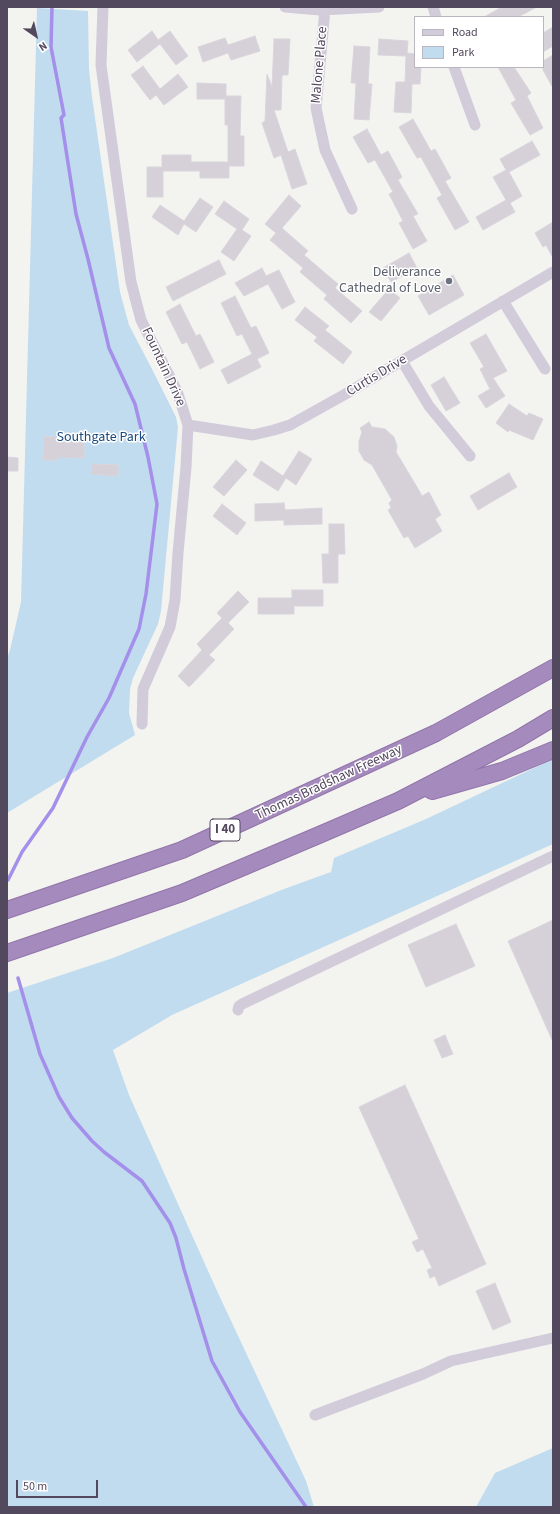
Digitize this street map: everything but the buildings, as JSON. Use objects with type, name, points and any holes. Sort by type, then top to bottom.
[{"type":"highway","name":"Thomas Bradshaw Freeway","points":[[7,910],[182,850],[436,733],[553,668]]},
{"type":"highway","points":[[7,953],[182,893],[398,801],[518,739],[553,718]]},
{"type":"highway","points":[[398,801],[502,771],[553,750]]},
{"type":"street","name":"Fountain Drive","points":[[103,7],[101,65],[131,282],[141,320],[177,391],[188,425],[186,467],[178,553],[176,600],[170,627],[143,689],[142,724]]},
{"type":"street","points":[[285,7],[325,9],[379,7]]},
{"type":"street","name":"Malone Place","points":[[325,9],[316,108],[325,150],[352,209]]},
{"type":"street","points":[[454,68],[475,125]]},
{"type":"street","name":"Curtis Drive","points":[[188,425],[253,435],[290,425],[553,272]]},
{"type":"street","points":[[503,301],[545,369]]},
{"type":"street","points":[[402,361],[429,406],[470,456]]},
{"type":"street","points":[[238,1010],[239,1006],[242,1004],[553,856]]},
{"type":"street","points":[[315,1415],[423,1374],[451,1361],[553,1338]]},
{"type":"green space","name":"Southgate Park","points":[[37,8],[88,11],[89,69],[92,97],[120,292],[129,325],[176,417],[178,427],[161,611],[158,624],[133,678],[130,689],[129,713],[135,735],[7,813],[7,659],[21,602]]},
{"type":"green space","points":[[553,759],[553,844],[172,1015],[113,1050],[129,1095],[218,1293],[306,1481],[314,1507],[7,1507],[7,993],[113,958],[284,889],[331,872],[334,858],[426,819]]},
{"type":"green space","points":[[553,1448],[553,1507],[476,1507],[495,1473]]},
{"type":"waterway","points":[[8,880],[22,852],[53,808],[87,737],[109,698],[139,629],[146,594],[157,504],[148,457],[135,404],[109,348],[76,214],[61,118],[64,115],[51,47],[52,7]]},
{"type":"waterway","points":[[18,978],[40,1054],[59,1097],[72,1118],[92,1141],[142,1181],[170,1223],[176,1238],[212,1361],[240,1412],[306,1507]]},
{"type":"place","name":"Deliverance Cathedral of Love","points":[[449,281]]}]
